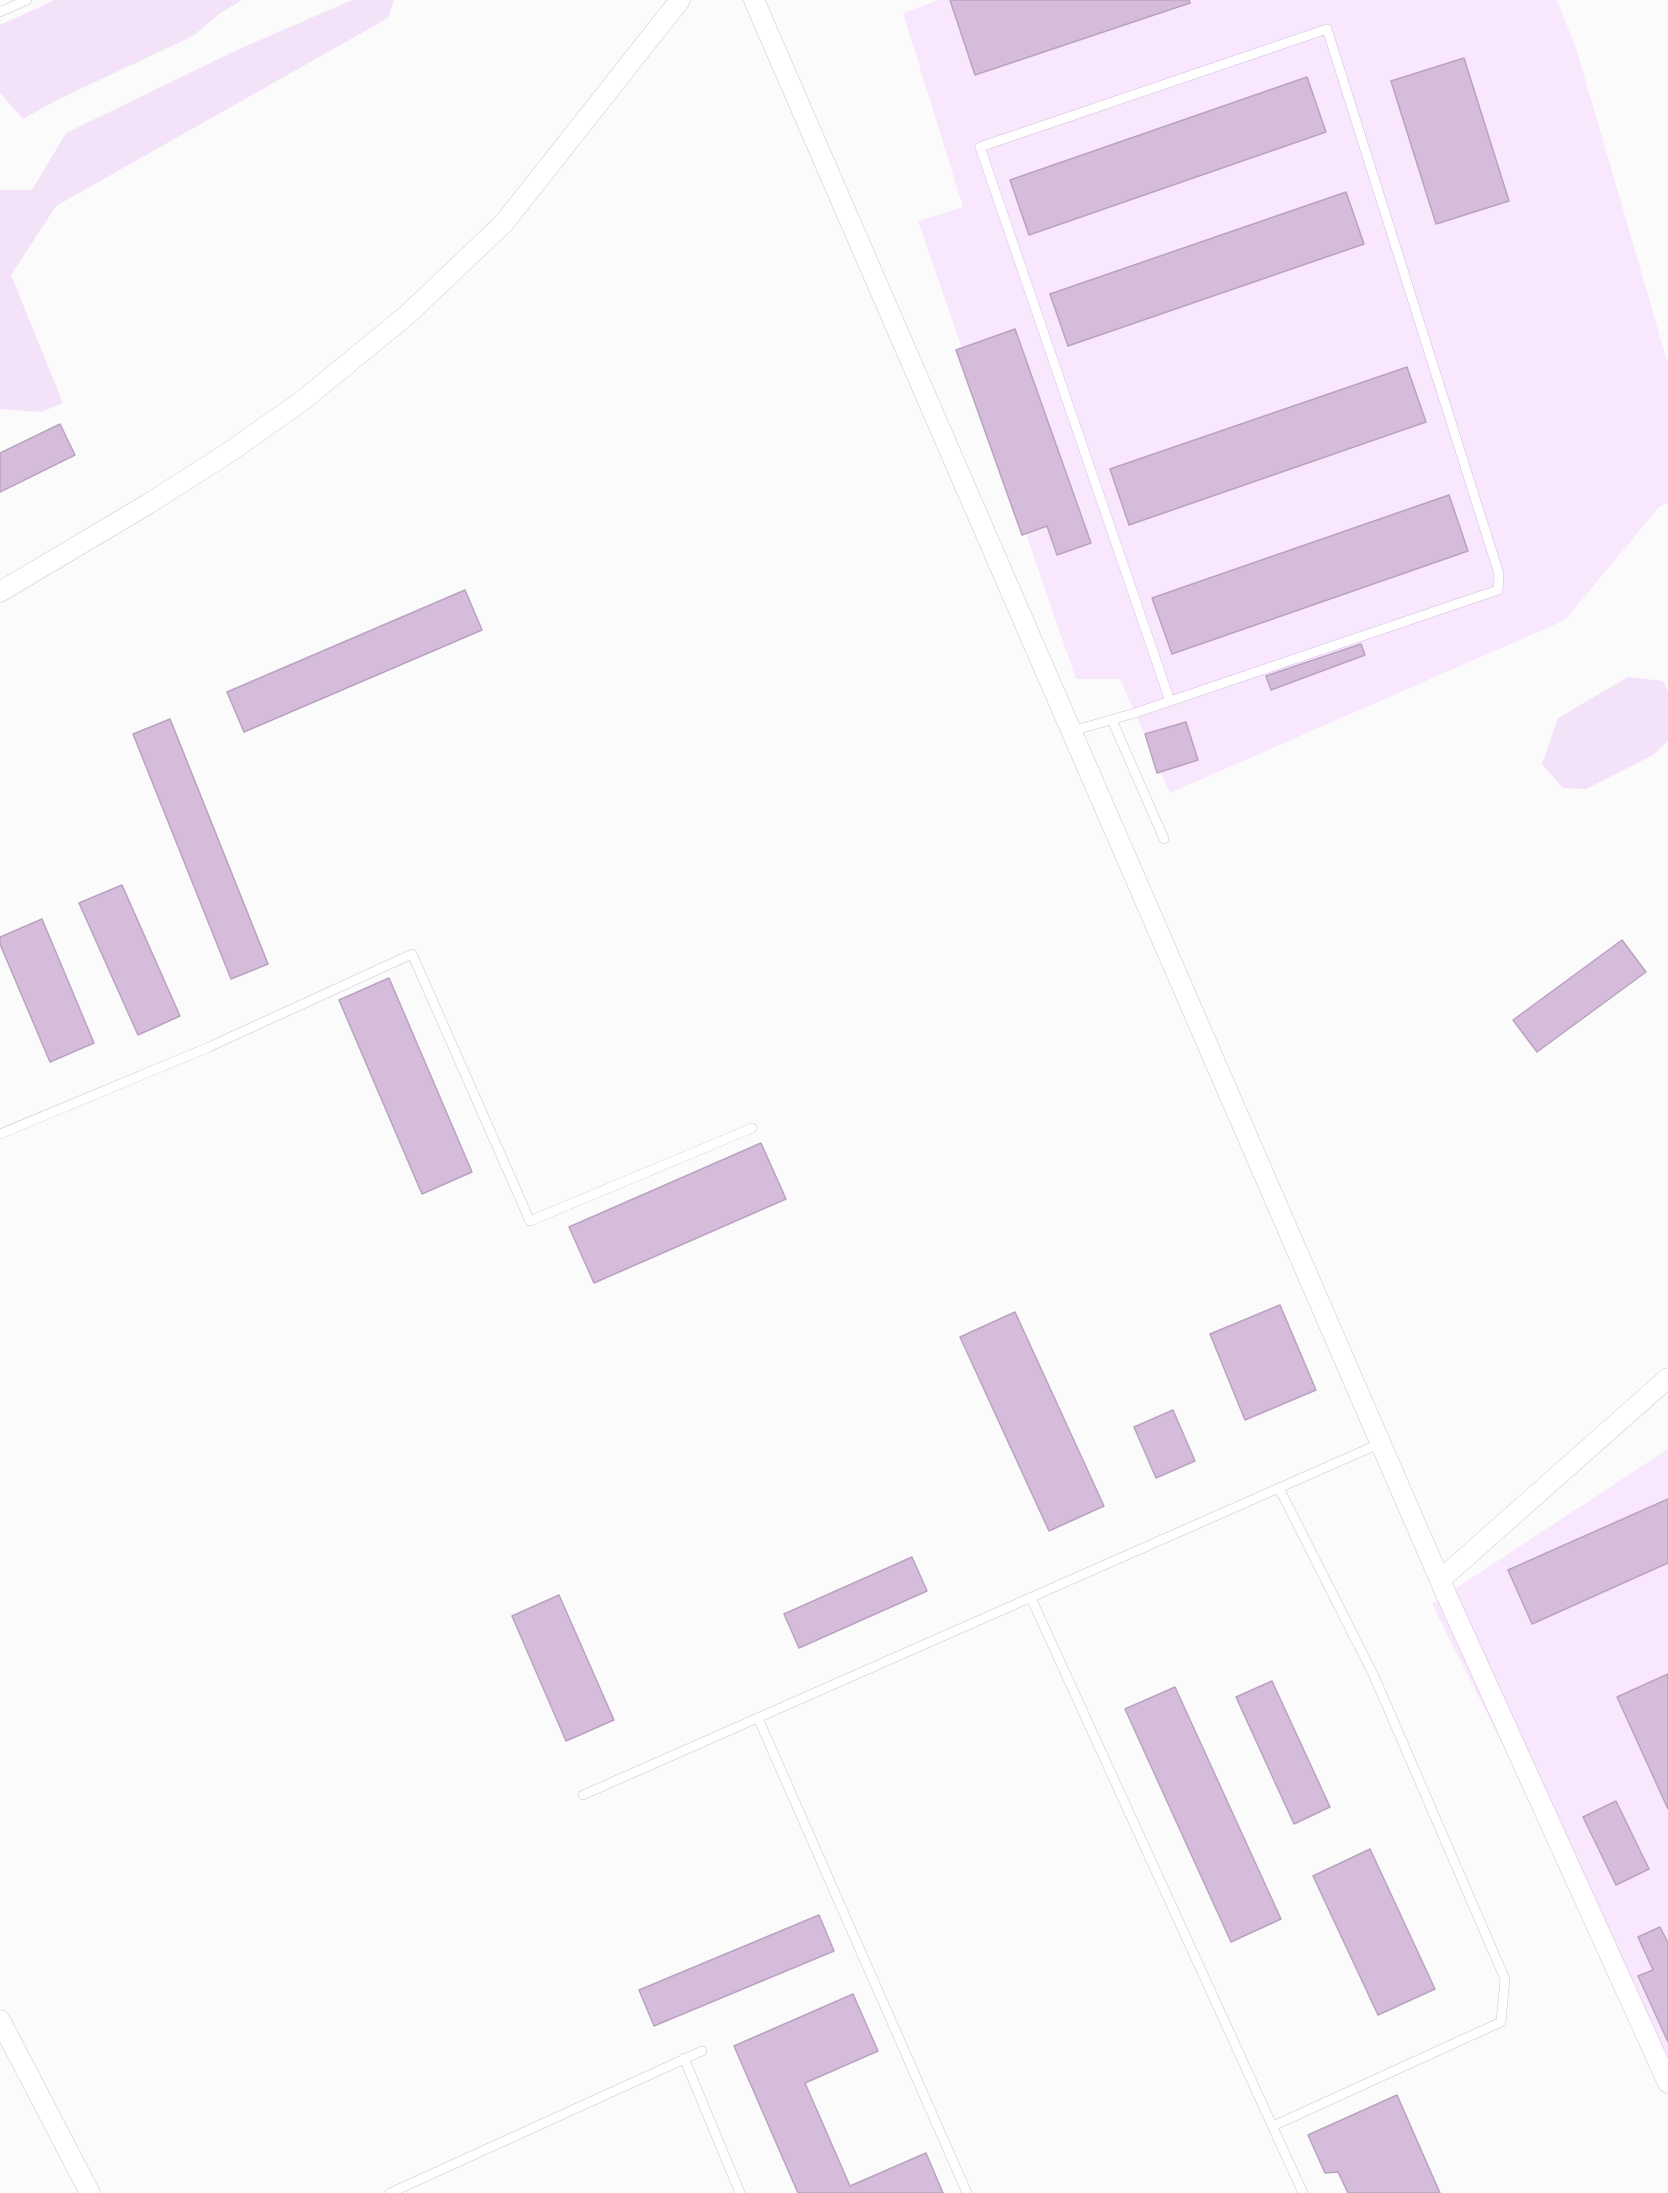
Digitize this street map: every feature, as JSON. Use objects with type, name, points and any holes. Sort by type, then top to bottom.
[{"type":"street","points":[[0,592],[148,504],[228,453],[302,401],[407,315],[504,223],[680,0]]},
{"type":"street","points":[[754,0],[1440,1580],[1668,2083]]},
{"type":"street","points":[[1440,1580],[1668,1378]]},
{"type":"street","points":[[0,2020],[90,2193]]},
{"type":"lane","points":[[0,12],[27,0]]},
{"type":"lane","points":[[1072,732],[1170,701],[1498,590],[1498,574],[1328,29],[980,147],[1170,701]]},
{"type":"lane","points":[[1112,720],[1164,839]]},
{"type":"lane","points":[[0,1134],[209,1047],[412,954],[530,1221],[752,1128]]},
{"type":"lane","points":[[583,1795],[1381,1443]]},
{"type":"lane","points":[[1273,2126],[1501,2022],[1505,1979],[1374,1676],[1279,1488]]},
{"type":"lane","points":[[1031,1598],[1303,2193]]},
{"type":"lane","points":[[758,1718],[967,2193]]},
{"type":"lane","points":[[390,2193],[702,2051]]},
{"type":"lane","points":[[684,2058],[740,2193]]},
{"type":"shaded area","points":[[55,0],[242,0],[219,14],[193,36],[59,99],[23,119],[0,93],[0,25]]},
{"type":"shaded area","points":[[352,0],[394,0],[388,18],[56,206],[11,275],[63,403],[41,412],[0,409],[0,190],[32,190],[66,133],[237,50]]},
{"type":"shaded area","points":[[939,0],[1557,0],[1577,51],[1668,364],[1668,503],[1659,507],[1565,620],[1170,793],[1120,679],[1076,679],[918,221],[963,207],[903,13]]},
{"type":"shaded area","points":[[1628,677],[1663,681],[1668,691],[1668,741],[1653,755],[1586,789],[1563,788],[1542,764],[1558,718]]},
{"type":"shaded area","points":[[1668,1449],[1668,2073],[1432,1604]]},
{"type":"building","points":[[950,0],[1189,0],[1190,3],[975,75]]},
{"type":"building","points":[[1464,58],[1509,201],[1436,224],[1391,81]]},
{"type":"building","points":[[1307,77],[1326,132],[1029,235],[1010,180]]},
{"type":"building","points":[[1346,192],[1364,244],[1068,346],[1050,294]]},
{"type":"building","points":[[1015,329],[1091,543],[1057,555],[1047,526],[1022,535],[956,350]]},
{"type":"building","points":[[1407,367],[1426,422],[1129,525],[1110,469]]},
{"type":"building","points":[[60,424],[75,455],[0,492],[0,453]]},
{"type":"building","points":[[1449,495],[1468,551],[1172,654],[1152,598]]},
{"type":"building","points":[[465,590],[482,630],[244,732],[227,692]]},
{"type":"building","points":[[1361,644],[1365,655],[1271,690],[1266,676]]},
{"type":"building","points":[[170,719],[268,964],[231,979],[133,734]]},
{"type":"building","points":[[1186,722],[1198,760],[1157,773],[1145,734]]},
{"type":"building","points":[[122,885],[180,1016],[138,1035],[79,903]]},
{"type":"building","points":[[42,919],[94,1043],[50,1062],[0,944],[0,937]]},
{"type":"building","points":[[1622,940],[1646,972],[1537,1052],[1513,1020]]},
{"type":"building","points":[[389,978],[472,1172],[422,1194],[339,1000]]},
{"type":"building","points":[[761,1143],[786,1199],[594,1283],[569,1227]]},
{"type":"building","points":[[1280,1305],[1316,1390],[1245,1420],[1210,1334]]},
{"type":"building","points":[[1015,1312],[1104,1506],[1049,1531],[960,1337]]},
{"type":"building","points":[[1173,1410],[1195,1461],[1156,1478],[1134,1427]]},
{"type":"building","points":[[1668,1499],[1668,1563],[1532,1624],[1508,1570]]},
{"type":"building","points":[[912,1557],[927,1591],[799,1648],[784,1614]]},
{"type":"building","points":[[559,1595],[614,1720],[566,1741],[512,1616]]},
{"type":"building","points":[[1668,1674],[1668,1809],[1617,1697]]},
{"type":"building","points":[[1272,1681],[1330,1807],[1294,1824],[1236,1697]]},
{"type":"building","points":[[1175,1687],[1281,1919],[1231,1942],[1125,1709]]},
{"type":"building","points":[[1616,1801],[1649,1869],[1616,1885],[1583,1817]]},
{"type":"building","points":[[1370,1849],[1435,1989],[1378,2015],[1313,1876]]},
{"type":"building","points":[[819,1915],[834,1951],[654,2026],[639,1990]]},
{"type":"building","points":[[1660,1927],[1668,1943],[1668,2042],[1638,1976],[1653,1970],[1638,1937]]},
{"type":"building","points":[[853,1994],[878,2051],[805,2083],[850,2186],[926,2153],[943,2193],[798,2193],[734,2046]]},
{"type":"building","points":[[1397,2095],[1440,2193],[1348,2193],[1338,2172],[1325,2173],[1308,2135]]}]
